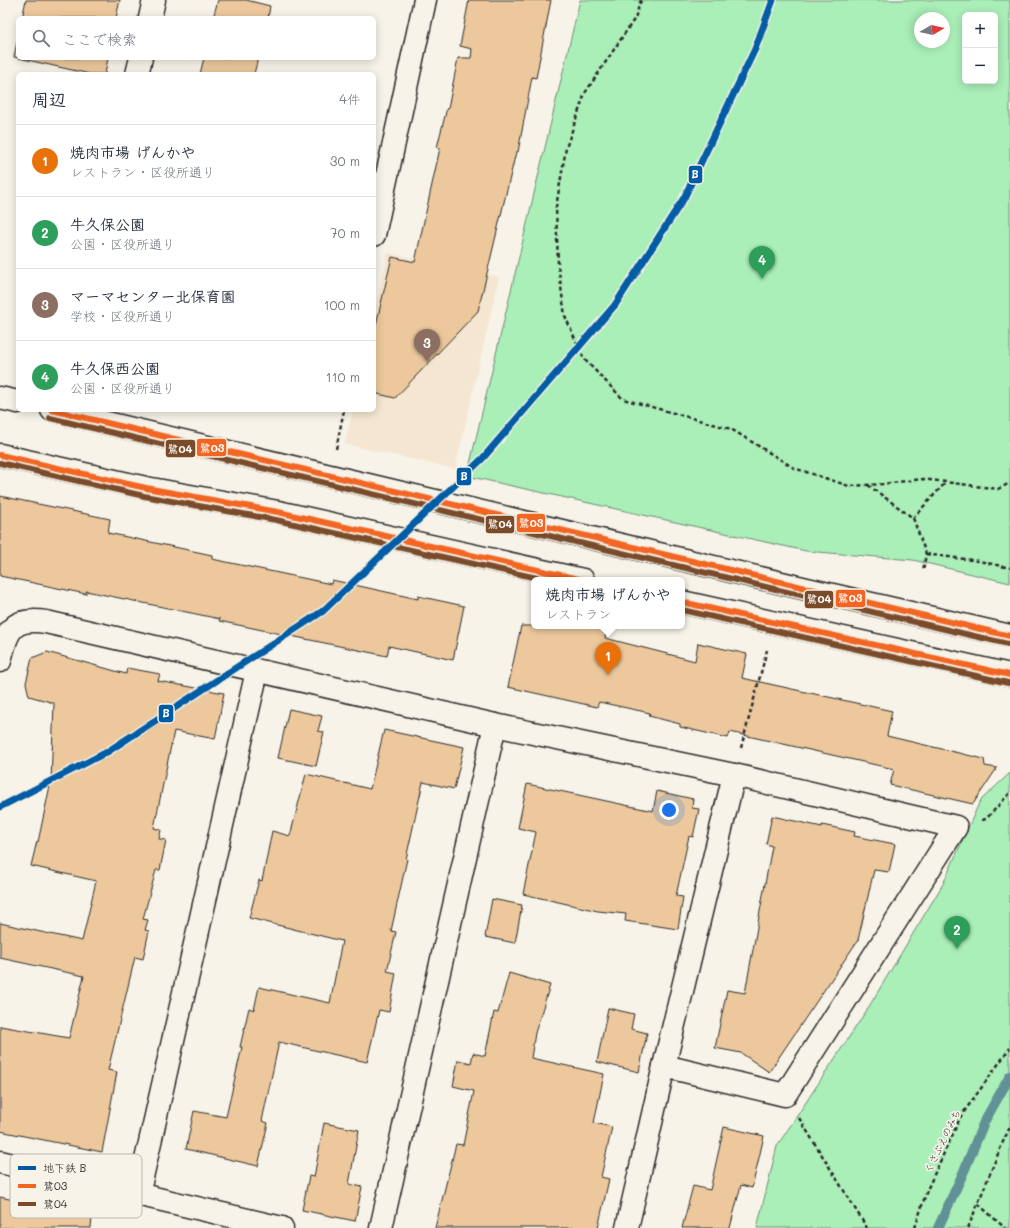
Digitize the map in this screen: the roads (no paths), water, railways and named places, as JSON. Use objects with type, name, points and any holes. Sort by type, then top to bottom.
[{"type":"street","points":[[150,16],[154,0]]},
{"type":"street","points":[[376,226],[425,0]]},
{"type":"street","points":[[138,72],[140,60]]},
{"type":"street","points":[[0,398],[16,402]]},
{"type":"street","points":[[60,412],[1010,636]]},
{"type":"street","points":[[0,455],[146,488],[278,512],[570,577]]},
{"type":"street","points":[[685,603],[1010,675]]},
{"type":"street","points":[[0,661],[5,641],[11,629],[21,622],[33,620],[495,725],[734,776],[956,827],[785,1094],[664,1066]]},
{"type":"street","points":[[142,1177],[257,671]]},
{"type":"street","points":[[381,1228],[495,725]]},
{"type":"street","points":[[628,1228],[664,1066],[734,776]]},
{"type":"street","points":[[0,1162],[10,1164]]},
{"type":"street","points":[[142,1196],[282,1228]]},
{"type":"waterway","points":[[938,1228],[984,1122],[1010,1076]]},
{"type":"metro line","name":"B","points":[[0,807],[107,752],[323,611],[483,458],[615,305],[684,198],[755,49],[773,0]]},
{"type":"place","name":"牛久保西公園","points":[[762,279]]},
{"type":"place","name":"マーマセンター北保育園","points":[[427,362]]},
{"type":"place","name":"焼肉市場 げんかや","points":[[608,675]]},
{"type":"place","name":"牛久保公園","points":[[957,949]]}]
